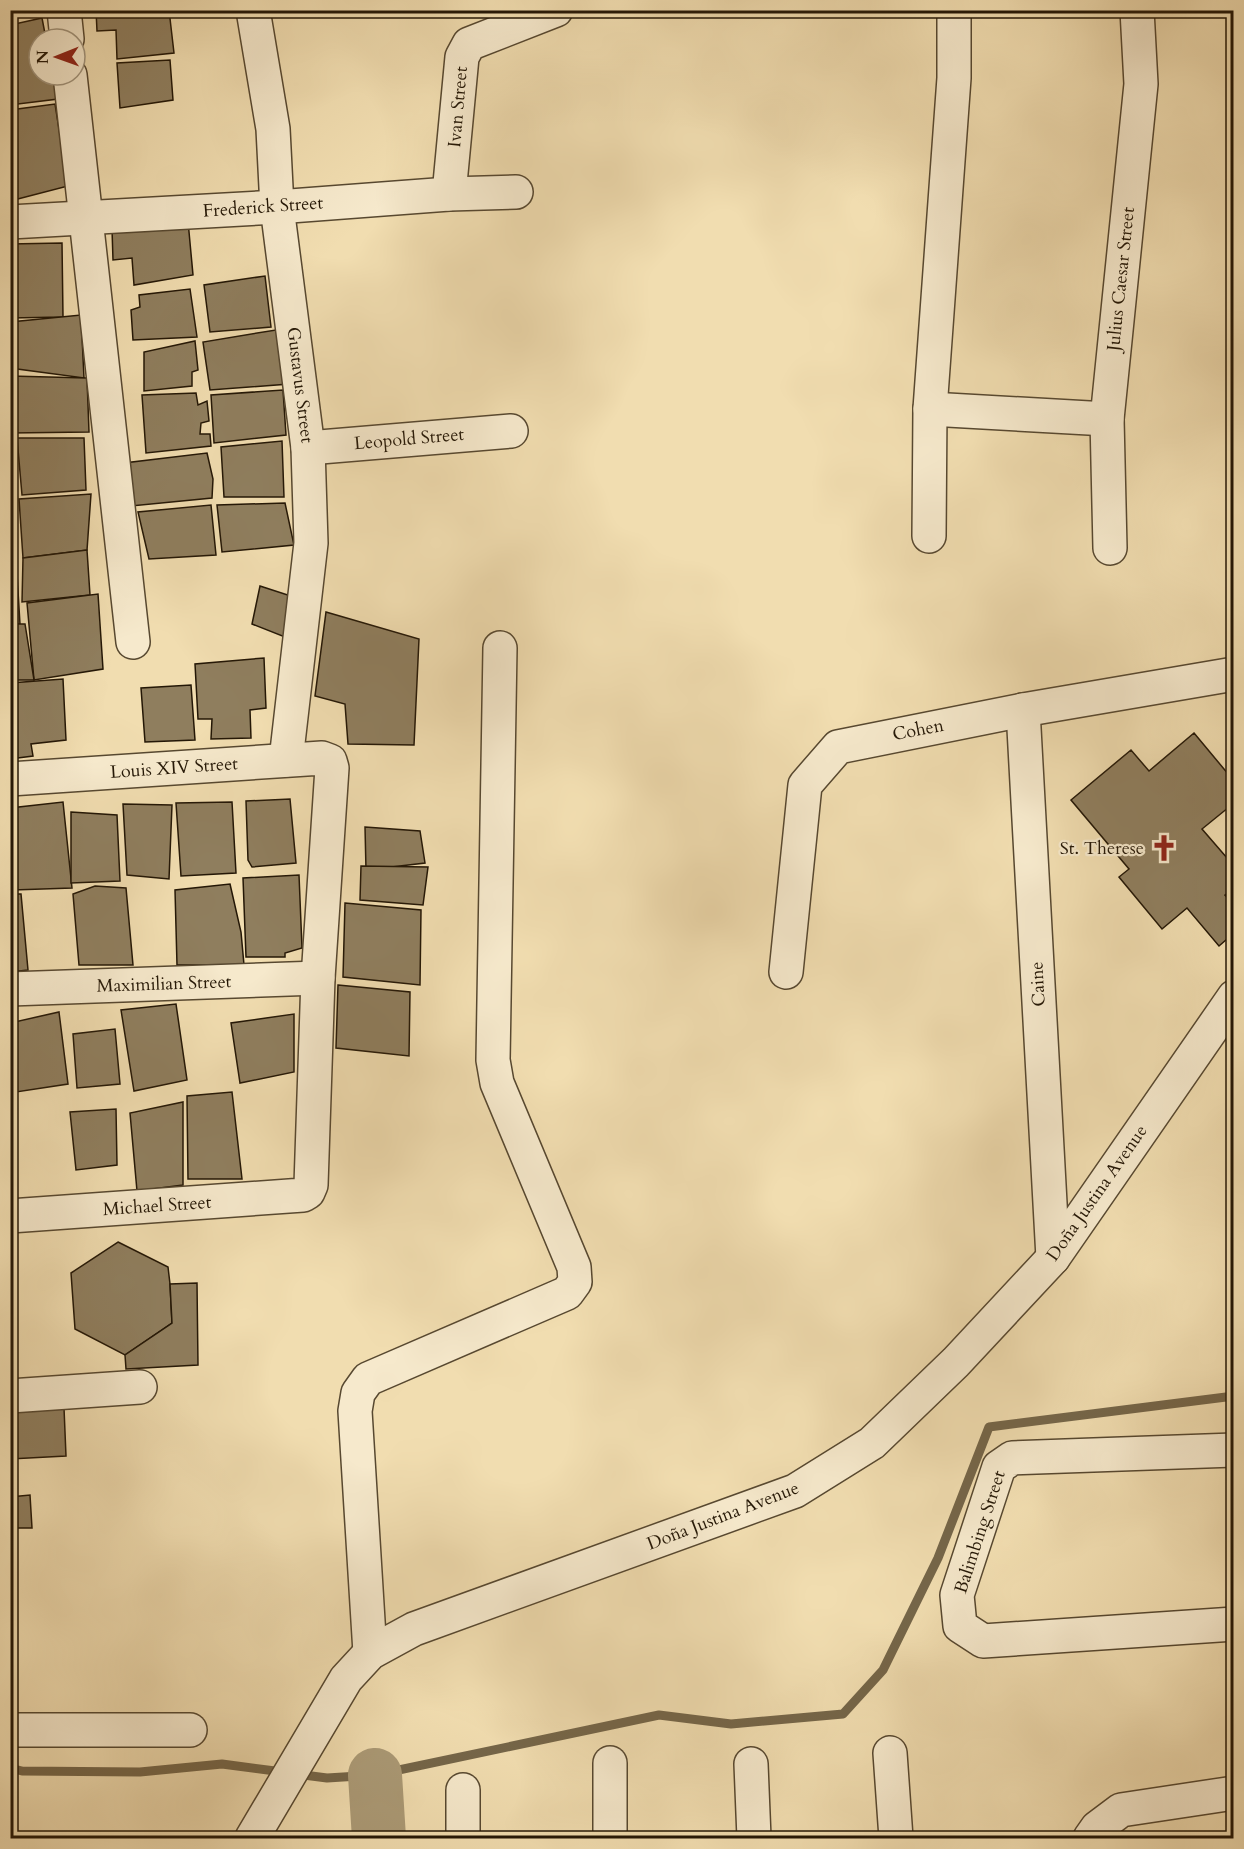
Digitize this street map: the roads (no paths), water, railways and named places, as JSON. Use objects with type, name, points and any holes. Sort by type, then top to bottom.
[{"type":"street","points":[[64,10],[66,27]]},
{"type":"street","name":"Gustavus Street","points":[[253,10],[273,129],[277,207],[308,448],[311,543],[286,760]]},
{"type":"street","name":"Ivan Street","points":[[450,194],[462,57],[469,44],[556,10]]},
{"type":"street","points":[[928,536],[930,409],[954,78],[954,10]]},
{"type":"street","name":"Julius Caesar Street","points":[[1110,548],[1107,419],[1141,84],[1137,10]]},
{"type":"street","points":[[71,87],[133,642]]},
{"type":"street","name":"Frederick Street","points":[[10,222],[277,207],[450,194],[516,192]]},
{"type":"street","points":[[930,409],[1107,419]]},
{"type":"street","name":"Leopold Street","points":[[308,448],[511,431]]},
{"type":"street","points":[[370,1653],[355,1411],[358,1393],[368,1379],[567,1293],[575,1282],[574,1267],[497,1083],[493,1060],[500,648]]},
{"type":"street","name":"Cohen","points":[[786,972],[805,785],[838,747],[1023,710],[1233,674]]},
{"type":"street","name":"Caine","points":[[1023,710],[1053,1258]]},
{"type":"street","name":"Louis XIV Street","points":[[10,778],[322,758],[330,761],[332,768],[318,978]]},
{"type":"street","name":"Maximilian Street","points":[[10,989],[318,978]]},
{"type":"street","name":"Michael Street","points":[[10,1216],[303,1195],[308,1192],[311,1185],[318,978]]},
{"type":"street","name":"Doña Justina Avenue","points":[[252,1839],[346,1679],[370,1653],[414,1629],[795,1491],[872,1443],[956,1362],[1053,1258],[1233,997]]},
{"type":"street","points":[[10,1396],[140,1387]]},
{"type":"street","name":"Balimbing Street","points":[[1233,1457],[1012,1458],[999,1467],[957,1595],[960,1626],[983,1641],[1233,1624]]},
{"type":"street","points":[[10,1730],[190,1730]]},
{"type":"street","points":[[890,1753],[896,1839]]},
{"type":"street","points":[[610,1763],[610,1839]]},
{"type":"street","points":[[751,1764],[754,1839]]},
{"type":"street","points":[[463,1790],[463,1839]]},
{"type":"street","points":[[1090,1839],[1097,1828],[1121,1810],[1233,1793]]},
{"type":"waterway","points":[[296,1774],[327,1778],[375,1775],[659,1715],[731,1724],[843,1714],[883,1670],[938,1558],[989,1427],[1234,1396]]},
{"type":"waterway","points":[[10,1768],[22,1771],[140,1772],[222,1764],[283,1772]]},
{"type":"waterway","points":[[375,1775],[379,1838]]},
{"type":"place","name":"St. Therese","points":[[1164,848]]}]
